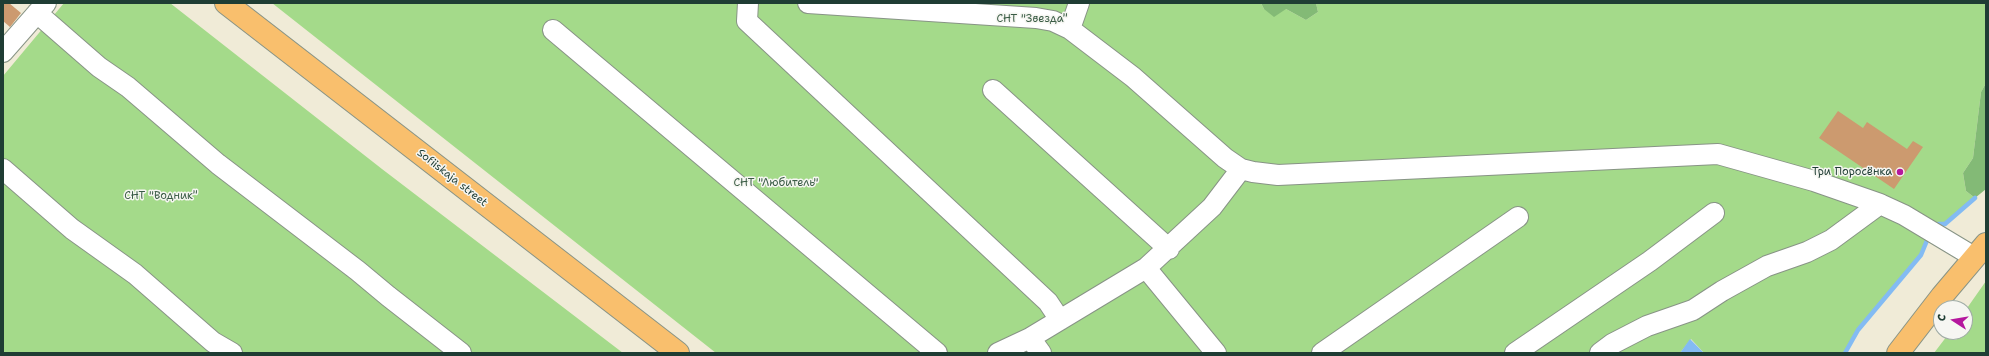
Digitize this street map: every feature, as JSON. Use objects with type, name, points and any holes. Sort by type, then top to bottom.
[{"type":"main road","name":"Sofiiskaja street","points":[[226,3],[678,353]]},
{"type":"main road","points":[[1898,353],[1980,250]]},
{"type":"lane","points":[[748,3],[747,21],[1048,302],[1060,320]]},
{"type":"lane","points":[[808,3],[1036,18],[1054,21],[1070,29],[1133,77],[1225,158],[1242,169],[1278,175],[1718,154],[1814,181],[1880,204],[1980,250]]},
{"type":"lane","points":[[1070,29],[1079,3]]},
{"type":"lane","points":[[3,52],[42,8],[99,67],[128,87],[218,164],[353,266],[461,353]]},
{"type":"lane","points":[[553,30],[937,353]]},
{"type":"lane","points":[[993,90],[1169,249]]},
{"type":"lane","points":[[3,169],[72,229],[135,274],[213,342],[232,353]]},
{"type":"lane","points":[[998,353],[1036,346],[1060,320],[1146,268],[1169,249],[1212,207],[1242,169]]},
{"type":"lane","points":[[1600,353],[1612,344],[1647,326],[1693,310],[1722,291],[1767,266],[1807,252],[1831,240],[1880,204]]},
{"type":"lane","points":[[1515,353],[1650,261],[1714,214]]},
{"type":"lane","points":[[1322,353],[1518,217]]},
{"type":"lane","points":[[1146,268],[1216,353]]},
{"type":"green space","name":"СНТ \"Водник\"","points":[[64,3],[170,3],[382,169],[623,353],[3,353],[3,76]]},
{"type":"green space","name":"СНТ \"Любитель\"","points":[[272,3],[1261,3],[1264,9],[1286,9],[1306,20],[1318,12],[1316,3],[1986,3],[1986,83],[1981,92],[1973,158],[1963,173],[1966,191],[1975,198],[1945,224],[1938,224],[1928,238],[1921,255],[1858,330],[1845,353],[1704,353],[1691,339],[1680,353],[716,353]]},
{"type":"green space","points":[[1261,3],[1316,3],[1318,12],[1306,20],[1286,9],[1274,17],[1264,9]]},
{"type":"green space","points":[[1986,83],[1986,189],[1975,198],[1966,191],[1963,173],[1973,158],[1981,92]]},
{"type":"green space","points":[[1986,281],[1986,353],[1934,353],[1944,340],[1973,340],[1973,300]]},
{"type":"water","points":[[1690,339],[1704,353],[1680,353]]},
{"type":"building","points":[[3,3],[9,3],[21,13],[10,27],[3,21]]},
{"type":"building","points":[[1838,111],[1863,128],[1867,122],[1907,149],[1913,141],[1923,147],[1894,189],[1819,138]]},
{"type":"waterway","points":[[1938,224],[1945,224],[1975,198]]},
{"type":"waterway","points":[[1845,353],[1858,330],[1921,255],[1928,238]]},
{"type":"place","name":"Три Поросёнка","points":[[1900,172]]},
{"type":"park label","name":"СНТ \"Звезда\"","points":[[1032,19]]}]
